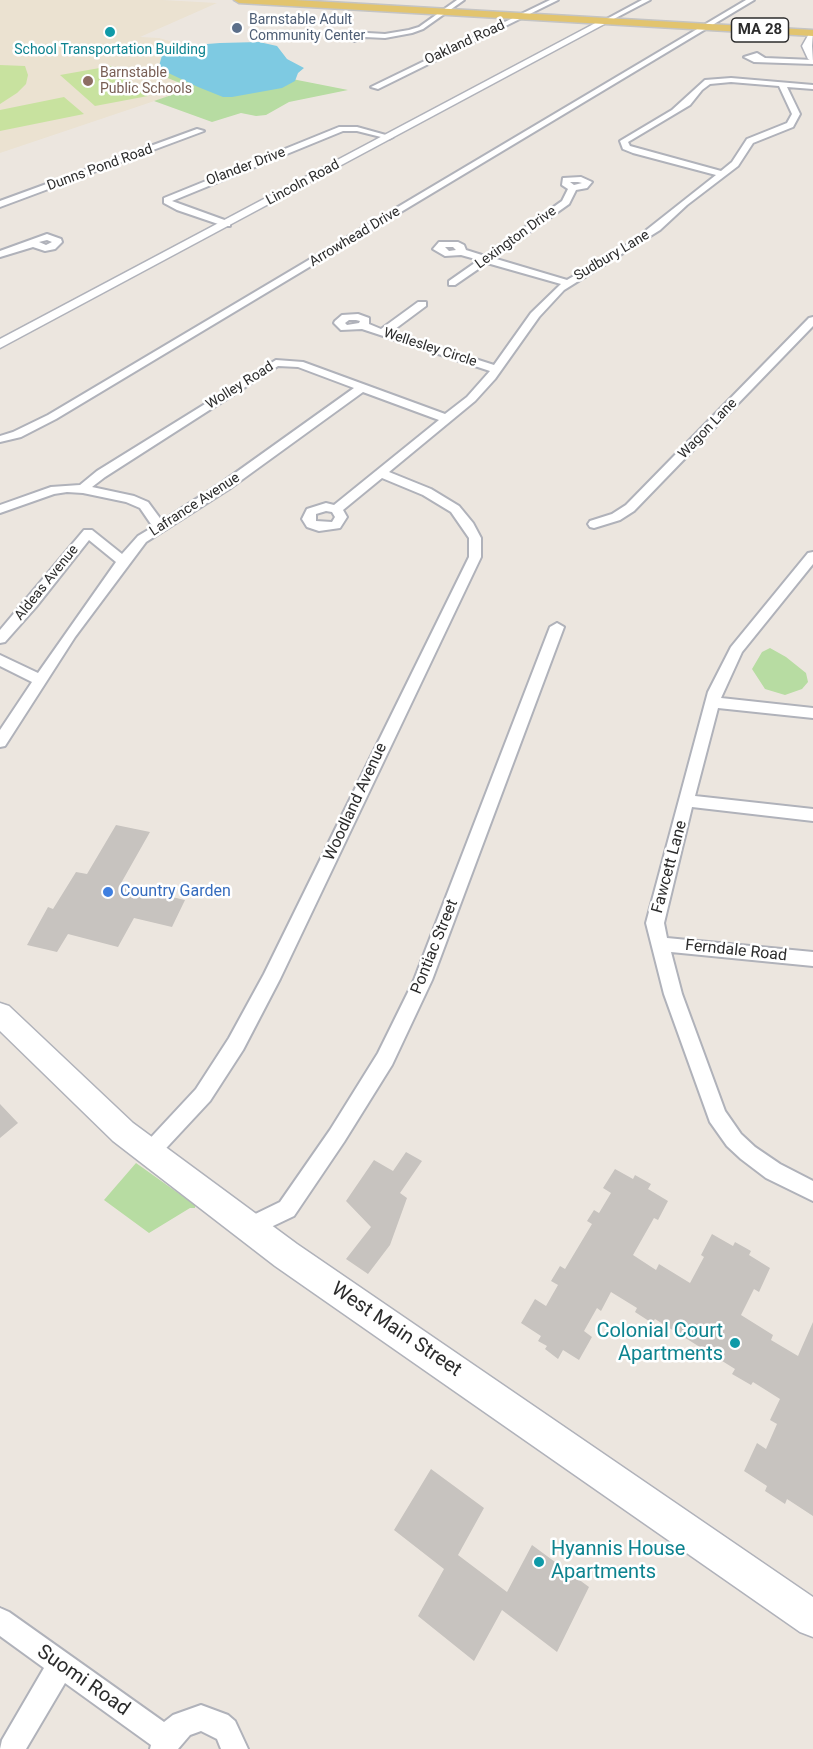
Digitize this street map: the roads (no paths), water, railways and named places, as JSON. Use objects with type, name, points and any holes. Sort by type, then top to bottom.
[{"type":"main road","name":"MA 28","points":[[239,0],[813,33]]},
{"type":"main road","points":[[813,33],[807,46],[813,61]]},
{"type":"main road","name":"West Main Street","points":[[0,1014],[104,1116],[149,1153],[403,1337],[478,1386],[813,1619]]},
{"type":"street","points":[[363,34],[390,36],[410,32],[421,28],[461,0]]},
{"type":"street","name":"Oakland Road","points":[[375,87],[555,0]]},
{"type":"street","points":[[606,21],[647,0]]},
{"type":"street","name":"Arrowhead Drive","points":[[0,439],[24,432],[52,417],[751,0]]},
{"type":"street","name":"Lincoln Road","points":[[0,344],[606,21]]},
{"type":"street","points":[[762,58],[813,61]]},
{"type":"street","points":[[722,174],[636,152],[626,147],[624,141],[675,112],[708,82],[727,80],[813,87]]},
{"type":"street","name":"Sudbury Lane","points":[[336,509],[478,393],[540,310],[568,283],[640,240],[735,164],[748,142],[784,129],[794,120],[796,112],[782,85]]},
{"type":"street","name":"Olander Drive","points":[[226,224],[168,204],[167,200],[342,129],[357,129],[389,137]]},
{"type":"street","name":"Dunns Pond Road","points":[[0,204],[200,131]]},
{"type":"street","name":"Lexington Drive","points":[[452,283],[560,206],[569,198],[573,188]]},
{"type":"street","points":[[0,254],[32,244]]},
{"type":"street","points":[[461,252],[568,283]]},
{"type":"street","points":[[382,333],[422,304]]},
{"type":"street","name":"Wagon Lane","points":[[594,524],[615,517],[630,508],[813,320]]},
{"type":"street","name":"Wellesley Circle","points":[[363,326],[496,369]]},
{"type":"street","name":"Wolley Road","points":[[82,489],[101,474],[276,363],[299,364],[447,419]]},
{"type":"street","name":"Lafrance Avenue","points":[[0,742],[70,634],[123,561],[142,539],[228,484],[361,388]]},
{"type":"street","name":"Woodland Avenue","points":[[149,1153],[203,1095],[241,1035],[286,949],[475,557],[475,538],[469,526],[455,509],[427,492],[381,473]]},
{"type":"street","points":[[0,509],[51,491],[67,488],[82,489],[130,499],[144,505],[149,509],[159,527]]},
{"type":"street","name":"Aldeas Avenue","points":[[0,639],[32,604],[88,533],[123,561]]},
{"type":"street","name":"Fawcett Lane","points":[[813,556],[736,650],[727,665],[712,702],[656,914],[659,944],[673,994],[717,1116],[734,1140],[753,1157],[773,1171],[813,1191]]},
{"type":"street","name":"Pontiac Street","points":[[250,1227],[287,1209],[337,1136],[385,1059],[423,980],[557,627]]},
{"type":"street","points":[[0,660],[40,680]]},
{"type":"street","points":[[712,702],[813,713]]},
{"type":"street","points":[[687,801],[813,815]]},
{"type":"street","name":"Ferndale Road","points":[[659,944],[813,959]]},
{"type":"street","name":"Suomi Road","points":[[0,1621],[61,1664],[165,1745],[183,1724],[201,1718],[219,1724],[226,1730],[234,1749]]},
{"type":"street","points":[[11,1749],[61,1664]]},
{"type":"water","points":[[259,42],[277,46],[287,59],[304,68],[298,73],[295,81],[282,88],[223,97],[162,70],[159,66],[163,52],[168,47]]},
{"type":"place","name":"Barnstable Adult Community Center","points":[[237,28]]},
{"type":"place","name":"School Transportation Building","points":[[110,32]]},
{"type":"place","name":"Barnstable Public Schools","points":[[88,81]]},
{"type":"place","name":"Country Garden","points":[[108,892]]},
{"type":"place","name":"Colonial Court Apartments","points":[[735,1343]]},
{"type":"place","name":"Hyannis House Apartments","points":[[539,1562]]}]
